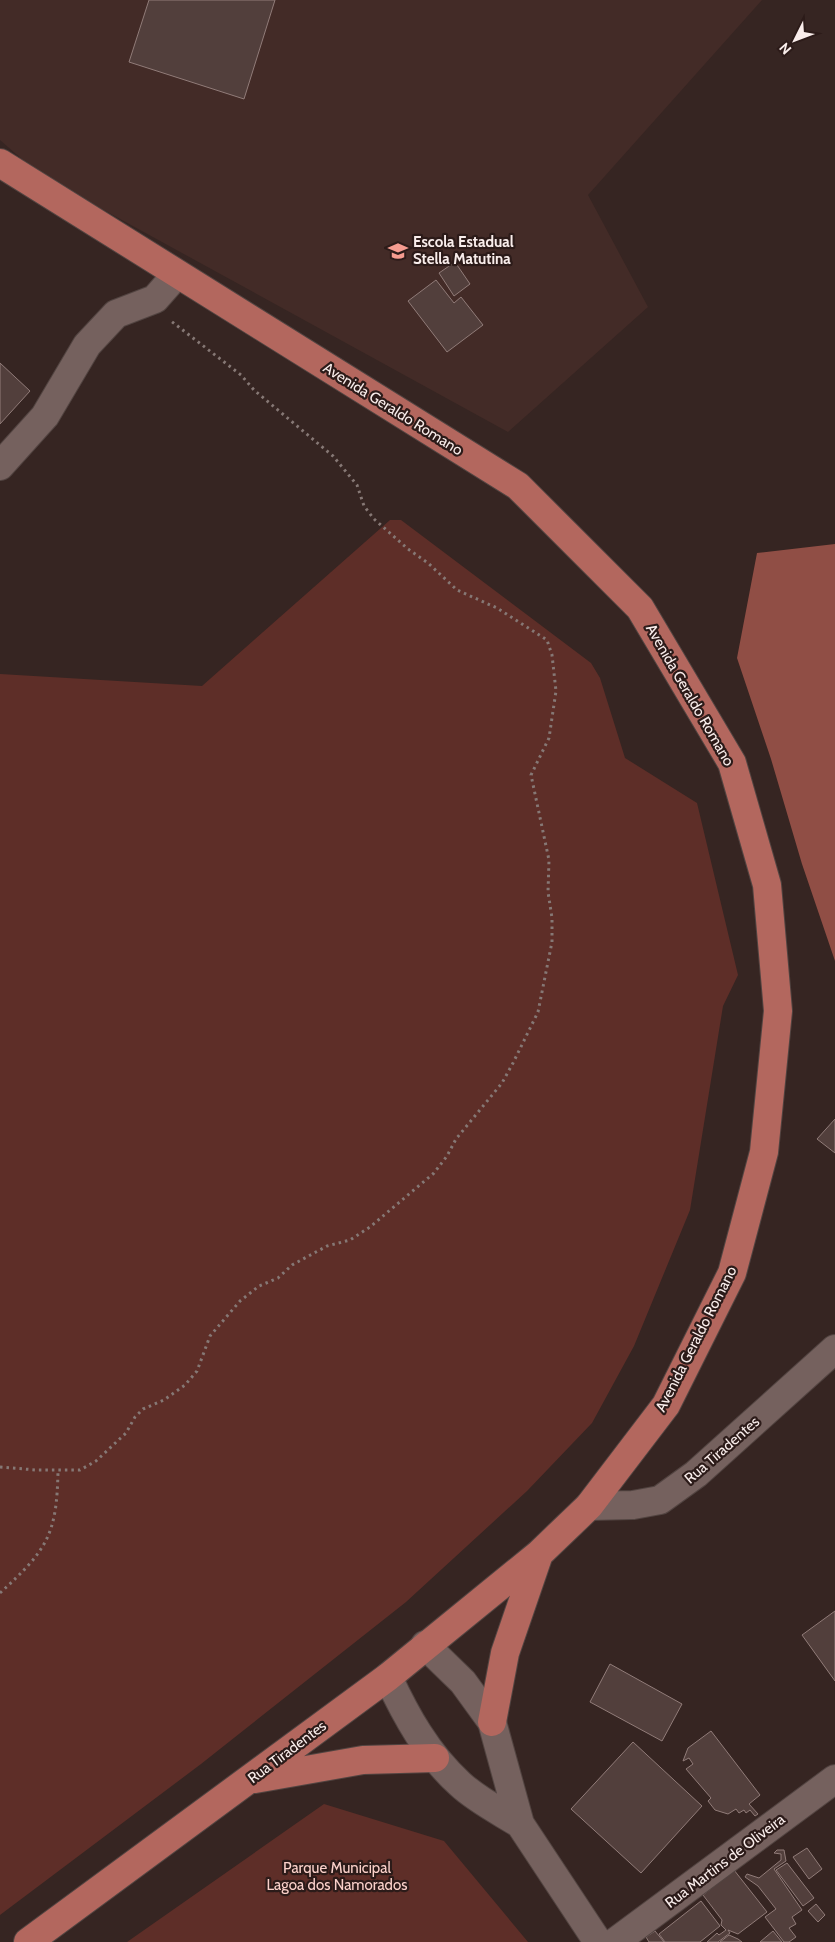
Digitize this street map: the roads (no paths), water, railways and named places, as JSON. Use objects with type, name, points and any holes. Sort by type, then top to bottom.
[{"type":"main road","name":"Avenida Geraldo Romano","points":[[0,163],[518,486],[640,608],[732,763],[766,885],[778,1010],[764,1152],[732,1273],[666,1405],[589,1506],[539,1554]]},
{"type":"main road","name":"Rua Tiradentes","points":[[28,1942],[388,1677],[539,1554]]},
{"type":"main road","points":[[492,1722],[505,1653],[539,1554]]},
{"type":"main road","points":[[249,1780],[363,1760],[436,1758]]},
{"type":"street","points":[[0,466],[45,416],[86,346],[116,314],[155,299],[177,274]]},
{"type":"street","name":"Rua Tiradentes","points":[[589,1506],[633,1505],[660,1500],[696,1474],[835,1348]]},
{"type":"street","points":[[426,1645],[463,1682],[492,1722],[520,1824],[598,1942]]},
{"type":"street","points":[[388,1677],[406,1716],[436,1758],[461,1785],[520,1824]]},
{"type":"street","name":"Rua Martins de Oliveira","points":[[615,1942],[835,1779]]},
{"type":"place","name":"Escola Estadual Stella Matutina","points":[[398,251]]},
{"type":"park label","name":"Parque Municipal Lagoa dos Namorados","points":[[337,1876]]}]
